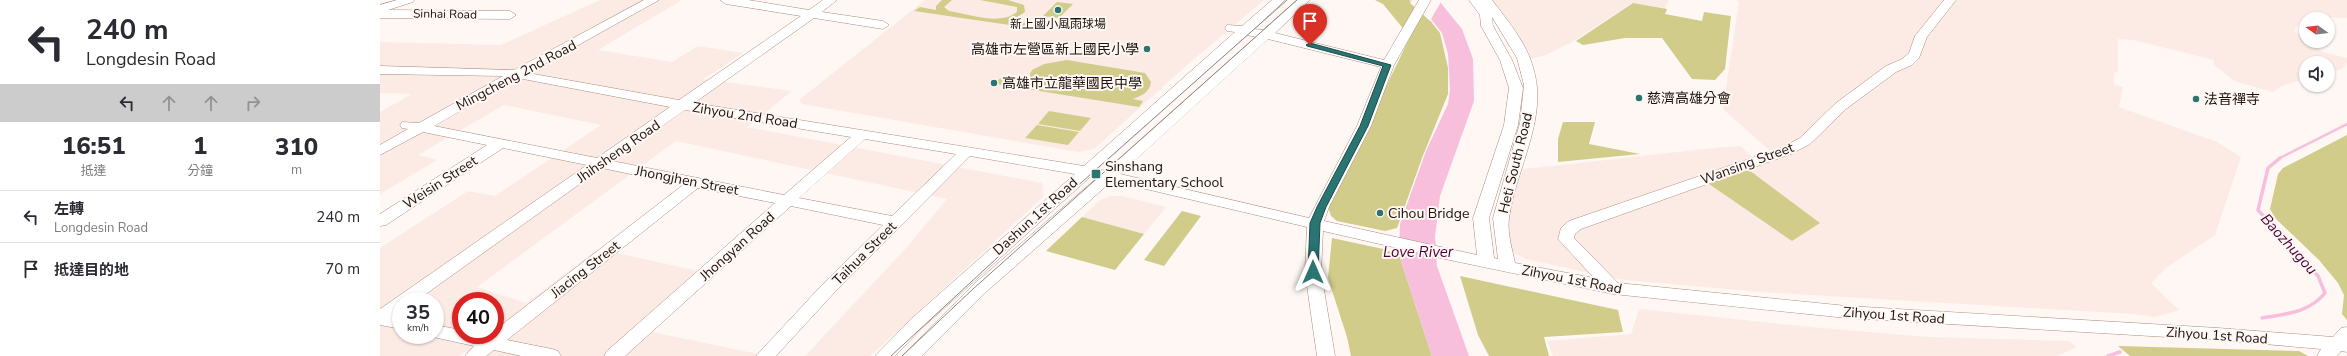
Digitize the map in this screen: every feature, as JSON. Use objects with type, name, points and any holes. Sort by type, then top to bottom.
[{"type":"street","points":[[380,9],[409,0]]},
{"type":"street","name":"Mingcheng 2nd Road","points":[[380,151],[414,127],[640,0]]},
{"type":"street","name":"Mingcheng 2nd Road","points":[[510,73],[653,0]]},
{"type":"street","points":[[726,0],[883,25]]},
{"type":"street","name":"Jhihsheng Road","points":[[417,292],[831,0]]},
{"type":"street","name":"Dashun 1st Road","points":[[884,356],[916,324],[1086,171],[1237,30],[1279,0]]},
{"type":"street","name":"Dashun 1st Road","points":[[911,356],[980,288],[1109,176],[1304,0]]},
{"type":"street","points":[[1326,356],[1313,272],[1315,223],[1321,207],[1364,126],[1388,65],[1425,0]]},
{"type":"street","name":"Heti South Road","points":[[1475,0],[1486,15],[1487,26],[1506,60],[1516,88],[1511,125],[1481,218],[1486,262]]},
{"type":"street","name":"Heti South Road","points":[[1486,0],[1524,60],[1529,87],[1528,113],[1522,142],[1501,219],[1507,266]]},
{"type":"street","name":"Wansing Street","points":[[1613,288],[1566,239],[1567,232],[1575,225],[1786,151],[1805,141],[1842,106],[1890,69],[1907,62],[1915,55],[1921,36],[1950,0]]},
{"type":"street","name":"Sinhai Road","points":[[380,14],[510,15]]},
{"type":"street","points":[[1237,30],[1263,36],[1283,38],[1388,65]]},
{"type":"street","name":"Zihyou 2nd Road","points":[[380,70],[510,73],[682,105],[766,117],[965,153],[1086,171],[1109,176]]},
{"type":"street","name":"Mingcheng 2nd Road","points":[[380,141],[414,127]]},
{"type":"street","name":"Jhongjhen Street","points":[[414,127],[896,222]]},
{"type":"street","name":"Jhongyan Road","points":[[613,356],[861,135]]},
{"type":"street","name":"Weisin Street","points":[[380,221],[501,143]]},
{"type":"street","name":"Taihua Street","points":[[765,356],[965,153]]},
{"type":"street","points":[[1109,176],[1315,223]]},
{"type":"street","name":"Jiacing Street","points":[[504,332],[696,182]]},
{"type":"street","name":"Zihyou 1st Road","points":[[1315,223],[1445,254],[1613,288],[1847,312],[2231,335],[2339,344]]},
{"type":"street","points":[[380,318],[392,309]]},
{"type":"street","points":[[380,318],[392,321]]},
{"type":"street","name":"Jiacing Street","points":[[474,356],[489,344]]},
{"type":"street","points":[[495,344],[552,356]]},
{"type":"shaded area","points":[[600,0],[682,0],[598,50],[672,62],[698,46],[743,53],[704,79],[792,91],[747,127],[1042,183],[1043,197],[870,356],[805,356],[908,246],[947,199],[676,141],[477,287],[492,292],[452,292],[452,344],[504,344],[504,296],[526,303],[598,249],[703,272],[638,329],[768,356],[480,356],[464,352],[459,356],[380,356],[380,248],[468,191],[495,196],[601,125],[504,105],[418,155],[437,160],[380,194],[380,112],[412,94],[380,93],[380,42],[501,45]]},
{"type":"shaded area","name":"高雄市立龍華國民中學","points":[[925,0],[1264,0],[1186,66],[1094,149],[1078,152],[802,104],[799,100]]},
{"type":"shaded area","points":[[942,0],[952,0],[944,7],[949,11],[993,19],[1010,16],[1017,12],[1017,7],[980,0],[1008,0],[1024,5],[1025,12],[1011,21],[1027,23],[1023,27],[914,11],[920,7],[936,10],[936,6]]},
{"type":"shaded area","points":[[1375,0],[1409,0],[1425,14],[1440,33],[1448,68],[1448,94],[1422,158],[1397,228],[1385,231],[1337,221],[1331,216],[1328,207],[1410,37],[1383,4]]},
{"type":"shaded area","points":[[1488,0],[1669,0],[1665,9],[1632,3],[1572,42],[1546,55],[1529,59]]},
{"type":"shaded area","points":[[1733,0],[2347,0],[2347,18],[2335,18],[2335,12],[2299,12],[2299,24],[2294,31],[2299,35],[2299,48],[2317,48],[2323,52],[2347,58],[2347,63],[2342,69],[2335,71],[2335,56],[2299,56],[2299,81],[2282,86],[2273,92],[2234,81],[2214,65],[2214,60],[2133,40],[2118,39],[2118,73],[2114,72],[2114,84],[2123,87],[2119,107],[2217,142],[2241,157],[2215,235],[2166,268],[2151,283],[2179,310],[2155,317],[2133,314],[1759,292],[1617,279],[1526,259],[1514,253],[1508,241],[1508,216],[1523,169],[1723,147],[1741,146],[1752,157],[1770,151],[1723,109],[1739,1]]},
{"type":"shaded area","name":"新上國小風雨球場","points":[[1057,2],[1073,4],[1059,18],[1043,16]]},
{"type":"shaded area","points":[[1633,3],[1667,9],[1665,14],[1702,21],[1704,12],[1731,16],[1725,69],[1715,80],[1692,79],[1662,38],[1625,38],[1583,45],[1576,41]]},
{"type":"shaded area","points":[[1067,60],[1145,73],[1151,82],[1145,93],[1133,99],[1143,101],[1139,107],[996,84],[1000,78],[1030,83],[1030,74],[1032,70],[1044,64]]},
{"type":"shaded area","points":[[1049,111],[1091,118],[1080,131],[1038,124]]},
{"type":"shaded area","points":[[1563,122],[1595,122],[1589,144],[1640,154],[1558,162],[1558,139]]},
{"type":"shaded area","points":[[1037,125],[1079,132],[1068,145],[1025,138]]},
{"type":"shaded area","points":[[2347,135],[2347,320],[2342,314],[2344,295],[2338,283],[2319,260],[2276,219],[2270,209],[2278,174],[2283,168]]},
{"type":"shaded area","points":[[1749,170],[1820,223],[1792,241],[1709,184]]},
{"type":"shaded area","points":[[1110,196],[1122,196],[1166,207],[1144,234],[1082,217],[1099,201]]},
{"type":"shaded area","points":[[1182,211],[1201,216],[1164,266],[1144,260]]},
{"type":"shaded area","points":[[1082,217],[1144,234],[1115,270],[1046,251]]},
{"type":"shaded area","points":[[1332,238],[1383,249],[1399,255],[1432,356],[1351,356],[1347,337],[1328,278]]},
{"type":"shaded area","points":[[1460,276],[1618,310],[1623,332],[1544,337],[1549,356],[1489,356],[1478,335]]},
{"type":"shaded area","points":[[1639,309],[1811,327],[1929,337],[2069,341],[2077,347],[2057,356],[1553,356],[1547,341],[1631,334]]},
{"type":"shaded area","points":[[2118,346],[2299,351],[2308,356],[2130,356]]},
{"type":"water","name":"Love River","points":[[1410,0],[1440,2],[1462,29],[1473,59],[1474,101],[1440,196],[1435,237],[1437,266],[1469,356],[1432,356],[1399,255],[1400,224],[1426,151],[1448,104],[1450,90],[1448,54],[1442,33],[1426,13]]},
{"type":"pier","points":[[1412,0],[1442,0],[1430,21],[1410,3]]},
{"type":"waterway","name":"Baozhugou","points":[[2278,159],[2347,124]]},
{"type":"waterway","name":"Baozhugou","points":[[2262,318],[2288,314],[2304,309],[2319,300],[2325,293],[2318,276],[2258,210],[2268,168],[2280,158]]},
{"type":"waterway","points":[[2108,356],[2120,352]]},
{"type":"tram line","points":[[891,356],[1011,245],[1287,0]]},
{"type":"tram line","points":[[902,356],[973,289],[1297,0]]},
{"type":"place","name":"新上國小風雨球場","points":[[1058,10]]},
{"type":"place","name":"高雄市左營區新上國民小學","points":[[1147,49]]},
{"type":"place","name":"高雄市立龍華國民中學","points":[[994,83]]},
{"type":"place","name":"慈濟高雄分會","points":[[1639,98]]},
{"type":"place","name":"法音禪寺","points":[[2196,99]]},
{"type":"place","name":"Sinshang Elementary School","points":[[1096,174]]},
{"type":"place","name":"Cihou Bridge","points":[[1380,213]]},
{"type":"route","points":[[1310,45],[1388,65],[1364,126],[1321,207],[1315,223],[1313,272]]}]
